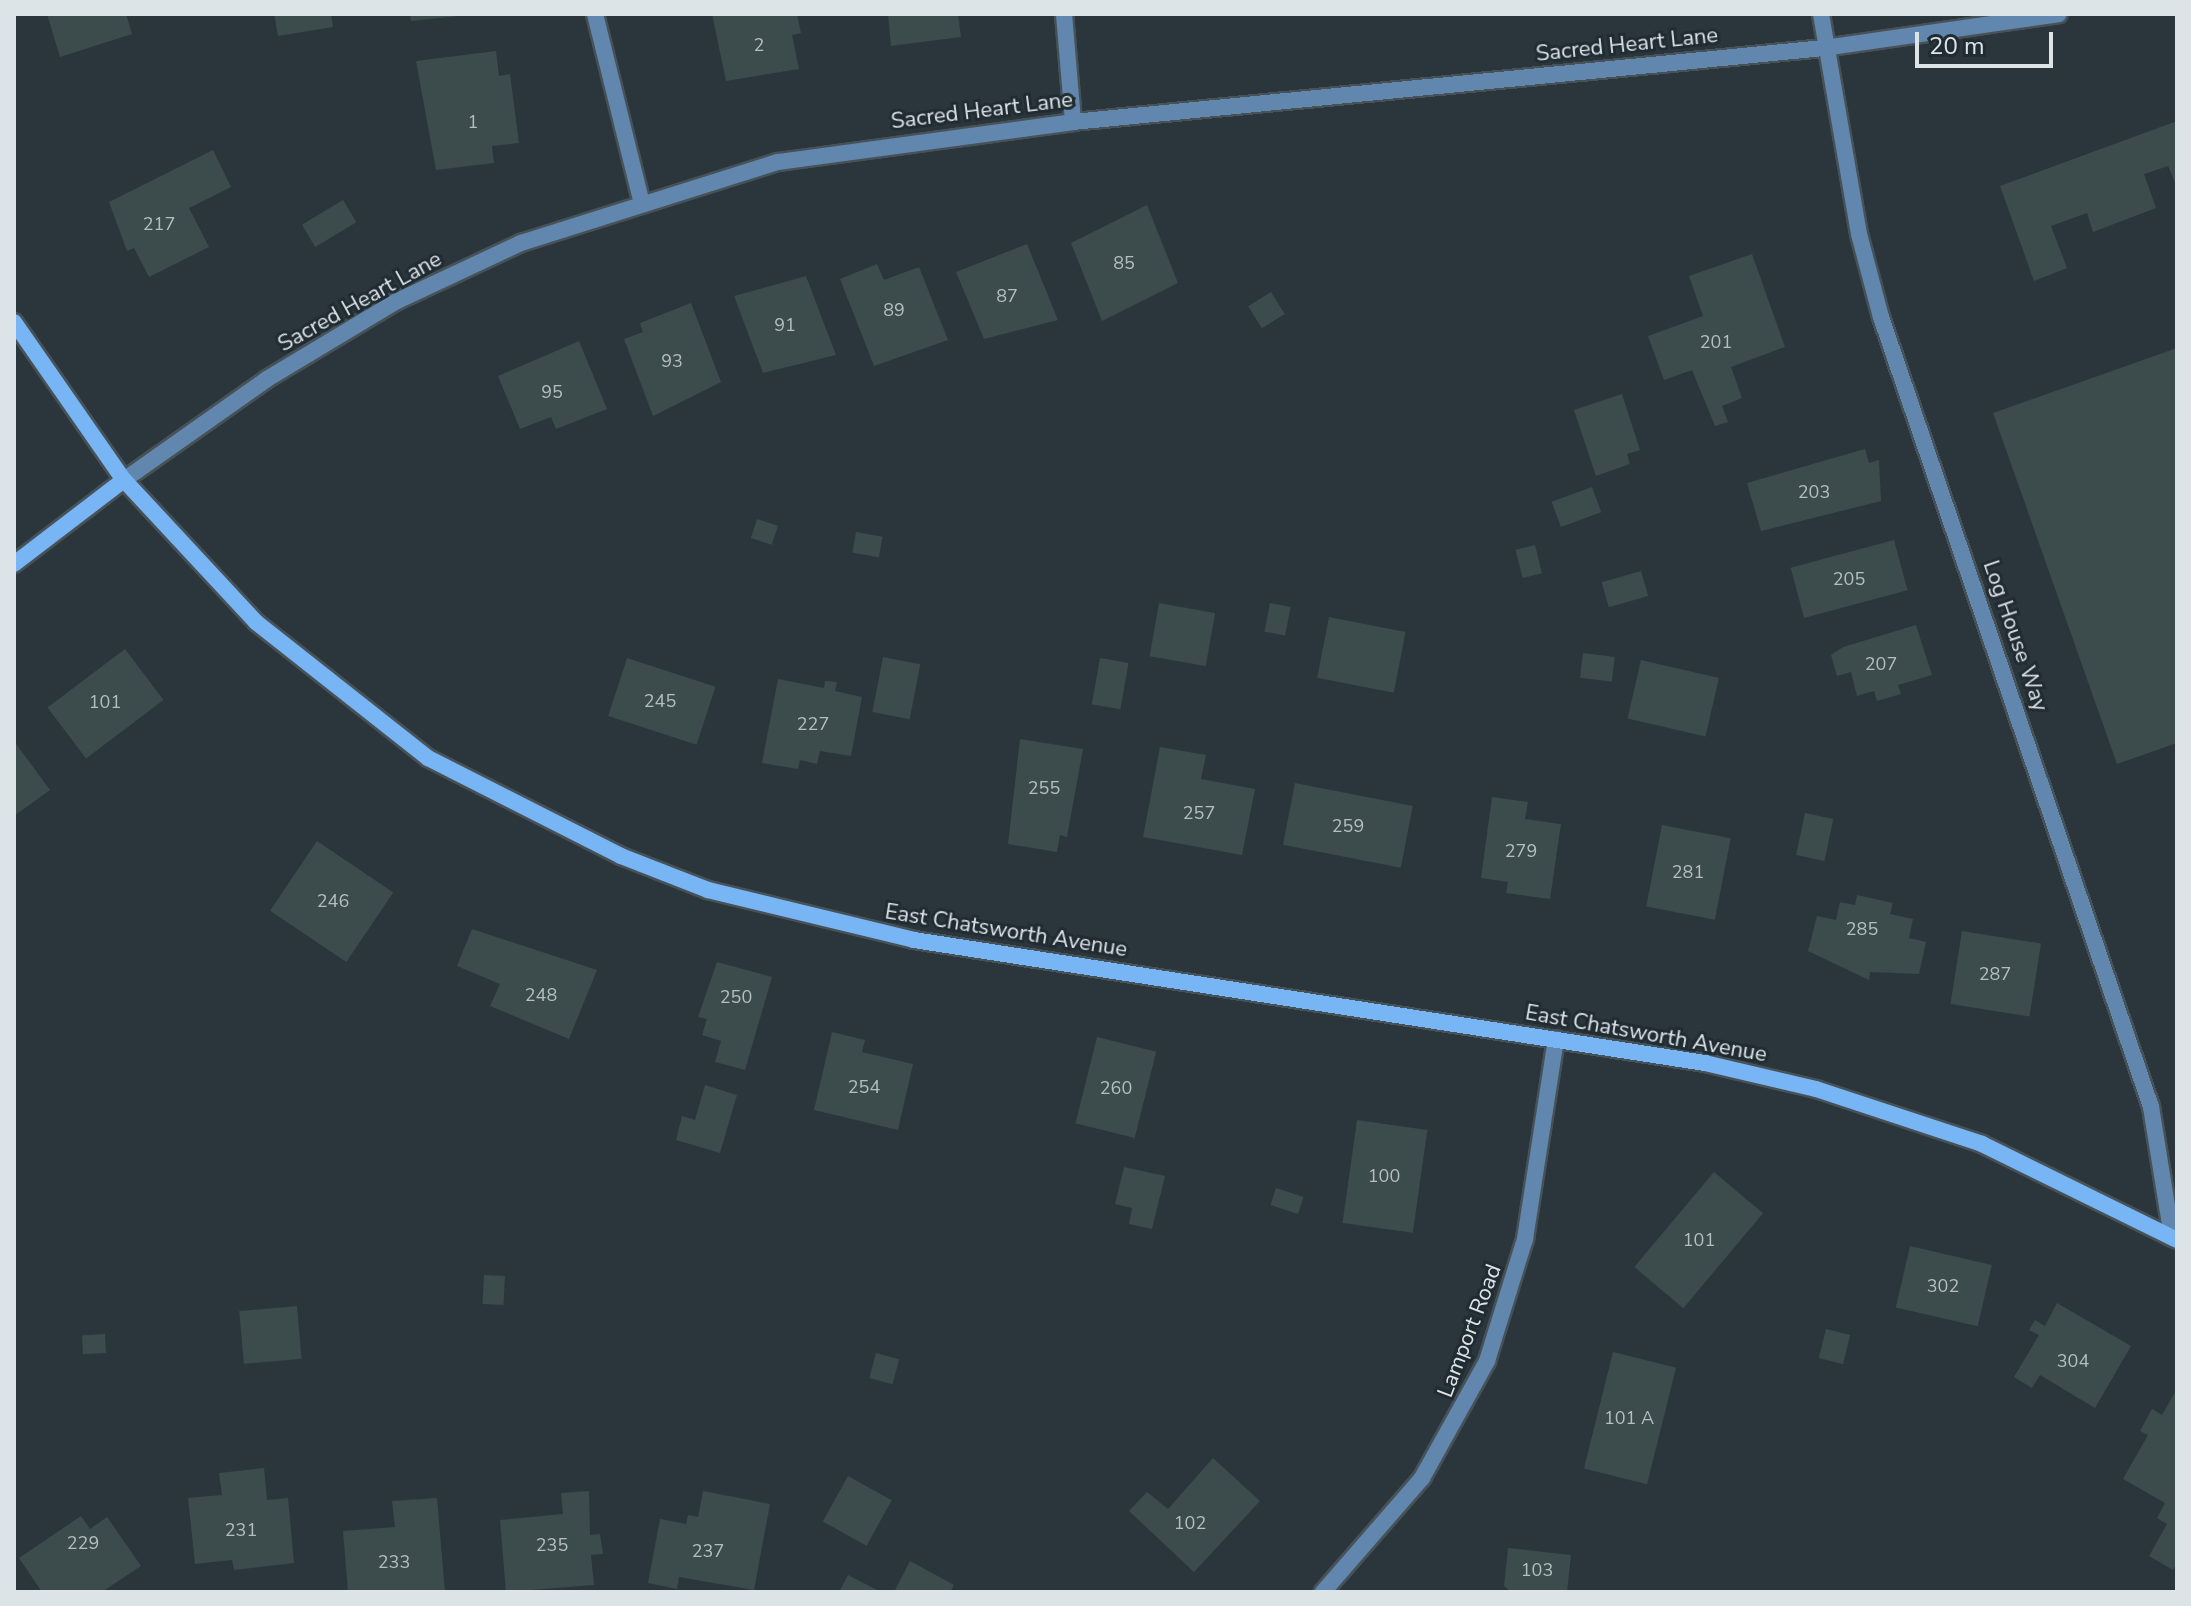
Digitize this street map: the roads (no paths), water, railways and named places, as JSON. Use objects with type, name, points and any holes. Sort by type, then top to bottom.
[{"type":"street","points":[[595,14],[641,200]]},
{"type":"street","points":[[1064,14],[1073,122]]},
{"type":"street","name":"Log House Way","points":[[1821,14],[1824,48],[1881,317],[2151,1107],[2175,1238]]},
{"type":"street","name":"Sacred Heart Lane","points":[[14,564],[124,480],[267,379],[397,301],[521,243],[641,200],[778,162],[1073,122],[1824,48],[2059,14]]},
{"type":"street","name":"East Chatsworth Avenue","points":[[14,322],[124,480],[184,553],[354,705],[428,758],[517,806],[679,879],[914,940],[1705,1063],[1907,1116],[2071,1182],[2175,1238]]},
{"type":"street","name":"Lamport Road","points":[[1323,1592],[1414,1489],[1487,1361],[1525,1239],[1556,1039]]}]
